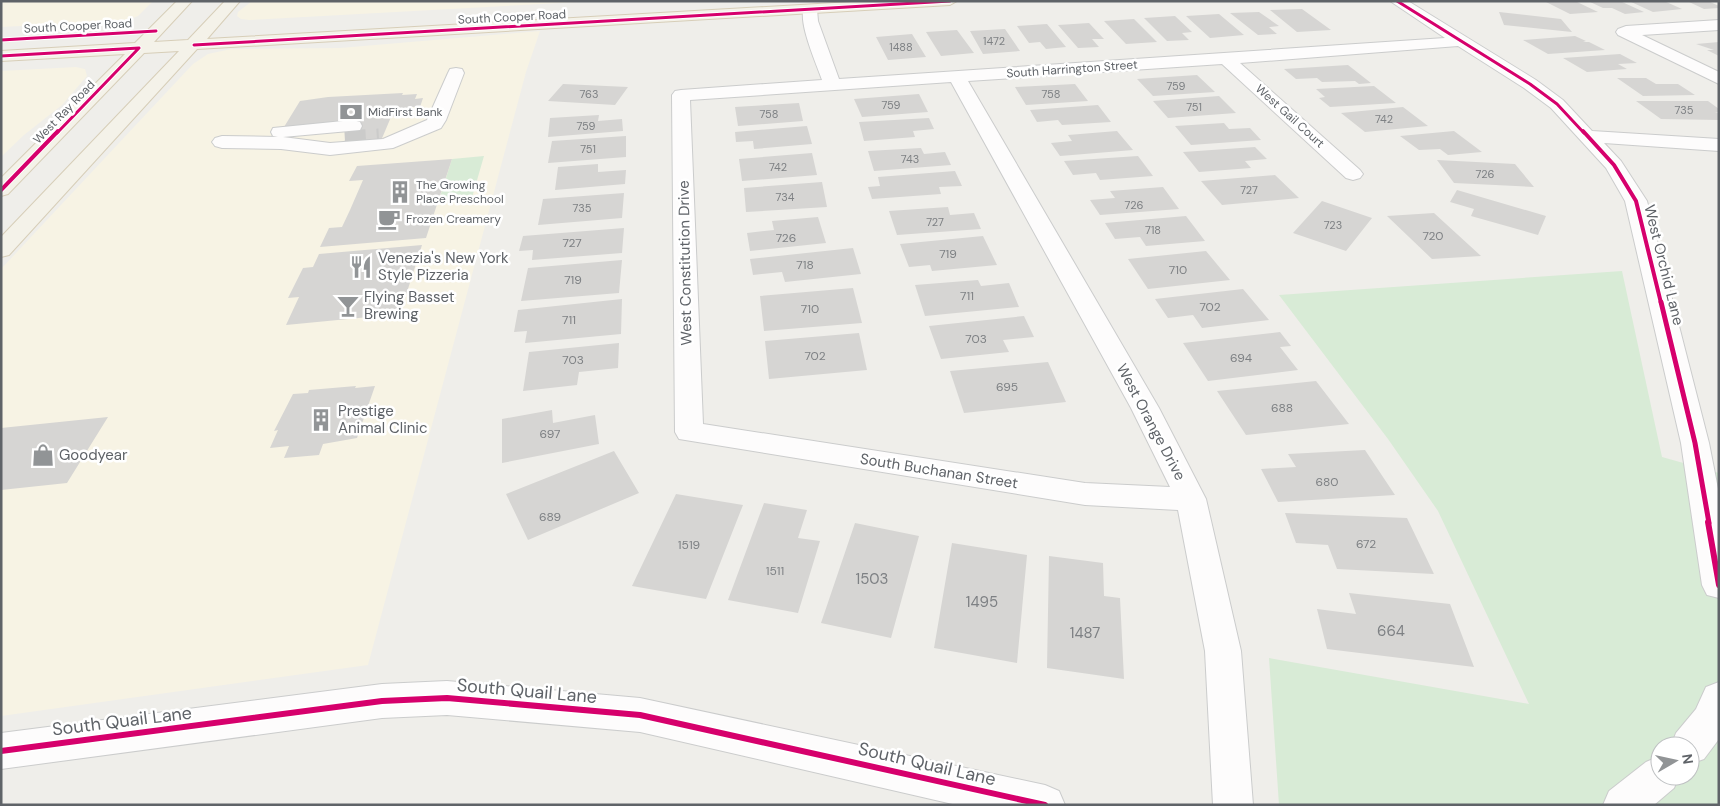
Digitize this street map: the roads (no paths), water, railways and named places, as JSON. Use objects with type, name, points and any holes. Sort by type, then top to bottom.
[{"type":"main road","name":"West Ray Road","points":[[1,190],[185,1]]},
{"type":"main road","points":[[1,250],[209,29],[233,1]]},
{"type":"main road","name":"South Cooper Road","points":[[1,40],[730,1]]},
{"type":"main road","name":"South Cooper Road","points":[[1,56],[808,5],[950,1]]},
{"type":"street","name":"West Orchid Lane","points":[[1397,1],[1463,41],[1550,99],[1589,136],[1614,165],[1636,201],[1707,446],[1719,585]]},
{"type":"street","points":[[808,5],[810,21],[832,84]]},
{"type":"street","points":[[1719,25],[1624,32],[1719,79]]},
{"type":"street","name":"South Harrington Street","points":[[681,94],[1226,59],[1463,41]]},
{"type":"street","name":"West Gail Court","points":[[1226,59],[1353,174]]},
{"type":"street","points":[[294,145],[350,133],[222,142],[281,143],[294,145],[330,149],[386,144],[432,124],[456,73]]},
{"type":"street","name":"West Orange Drive","points":[[956,76],[1145,408],[1191,498],[1223,651],[1233,805]]},
{"type":"street","name":"West Constitution Drive","points":[[681,94],[689,432]]},
{"type":"street","points":[[404,137],[383,131],[432,124]]},
{"type":"street","points":[[1589,136],[1719,145]]},
{"type":"street","name":"South Buchanan Street","points":[[689,432],[1085,494],[1191,498]]},
{"type":"street","name":"South Quail Lane","points":[[2,753],[382,701],[447,698],[640,715],[1045,805]]},
{"type":"street","points":[[1698,736],[1711,720],[1719,700]]},
{"type":"street","points":[[1623,805],[1650,783]]},
{"type":"tunnel","points":[[345,141],[379,139]]},
{"type":"place","name":"MidFirst Bank","points":[[351,112]]},
{"type":"place","name":"The Growing Place Preschool","points":[[400,192]]},
{"type":"place","name":"Frozen Creamery","points":[[389,219]]},
{"type":"place","name":"Venezia's New York Style Pizzeria","points":[[361,267]]},
{"type":"place","name":"Flying Basset Brewing","points":[[348,306]]},
{"type":"place","name":"Prestige Animal Clinic","points":[[321,420]]},
{"type":"place","name":"Goodyear","points":[[43,455]]}]
